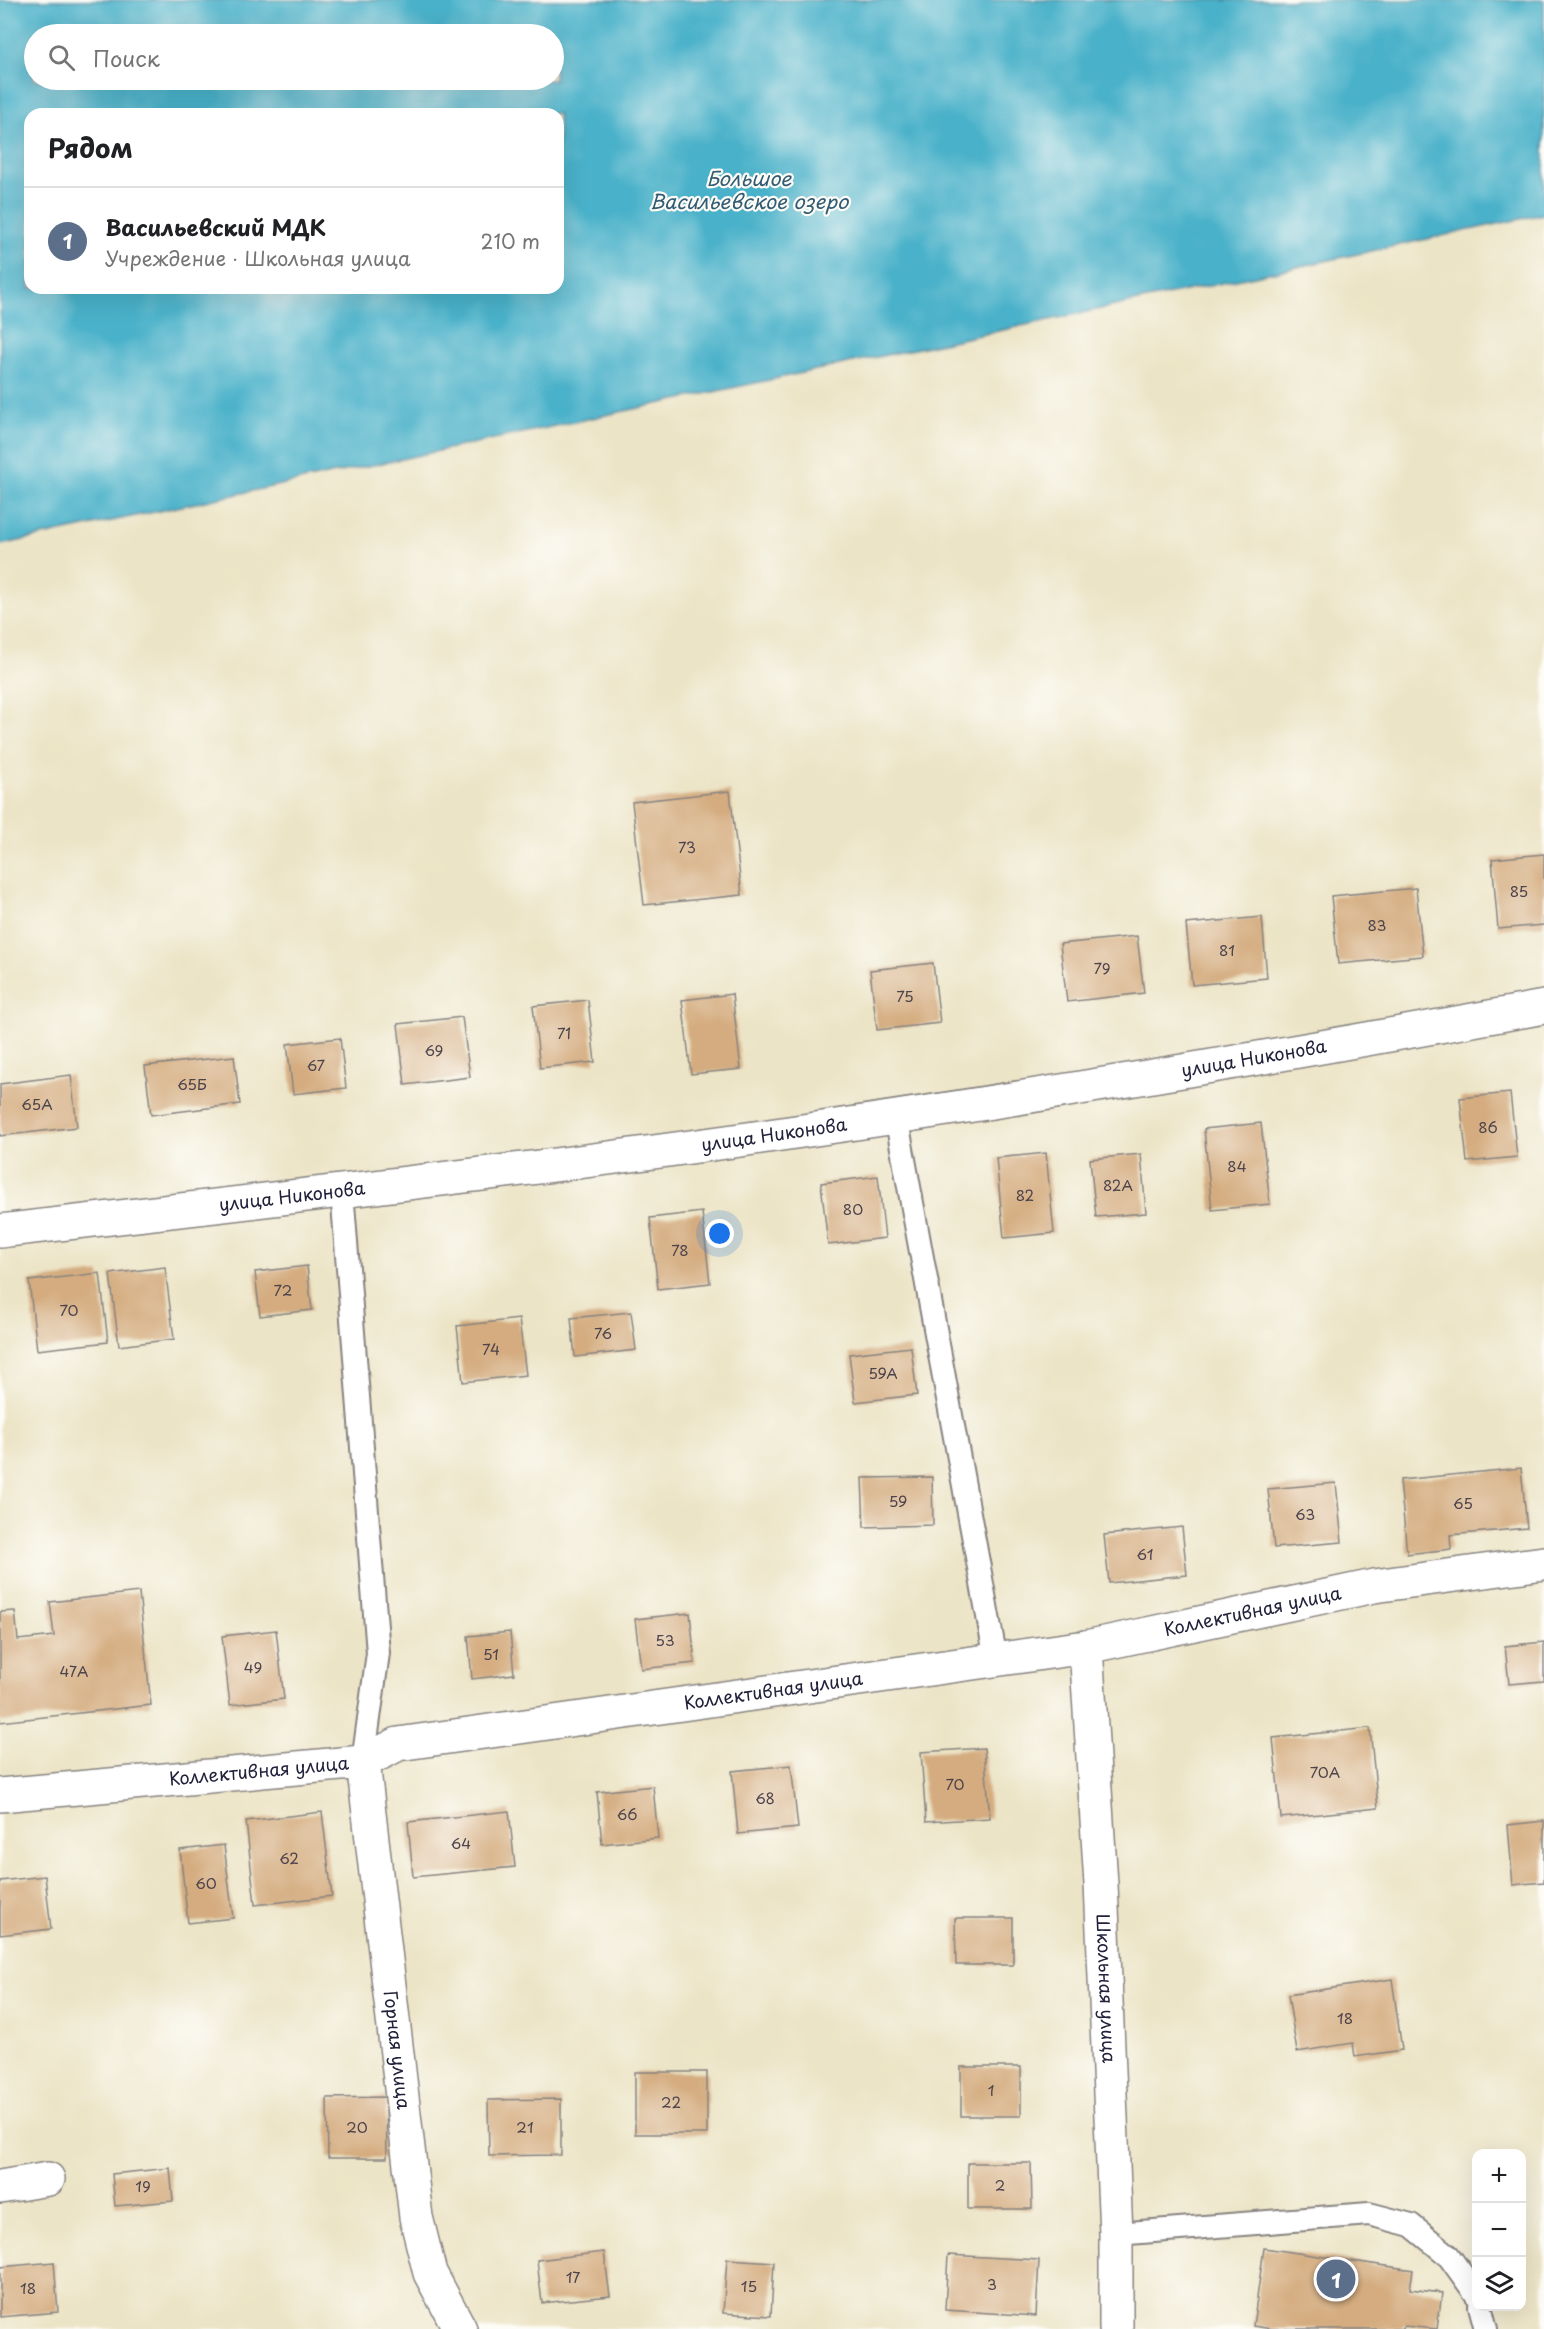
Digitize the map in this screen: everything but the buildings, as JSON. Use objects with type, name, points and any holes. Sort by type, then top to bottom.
[{"type":"street","name":"улица Никонова","points":[[0,1231],[342,1191],[808,1130],[1368,1039],[1544,1007]]},
{"type":"street","name":"Коллективная улица","points":[[0,1795],[363,1762],[399,1744],[1086,1647],[1374,1586],[1544,1563]]},
{"type":"street","name":"Школьная улица","points":[[1086,1647],[1101,1884],[1116,2234],[1116,2329]]},
{"type":"street","name":"Горная улица","points":[[363,1762],[416,2217],[430,2273],[460,2329]]},
{"type":"street","points":[[0,2187],[48,2179]]},
{"type":"lane","points":[[896,1116],[996,1660]]},
{"type":"lane","points":[[342,1191],[378,1653],[363,1762]]},
{"type":"lane","points":[[1116,2234],[1369,2214],[1411,2225],[1448,2255],[1472,2288]]},
{"type":"lane","points":[[1481,2311],[1486,2329]]},
{"type":"water","name":"Большое Васильевское озеро","points":[[0,0],[1544,0],[1544,214],[0,545]]},
{"type":"place","name":"Васильевский МДК","points":[[1336,2279]]}]
